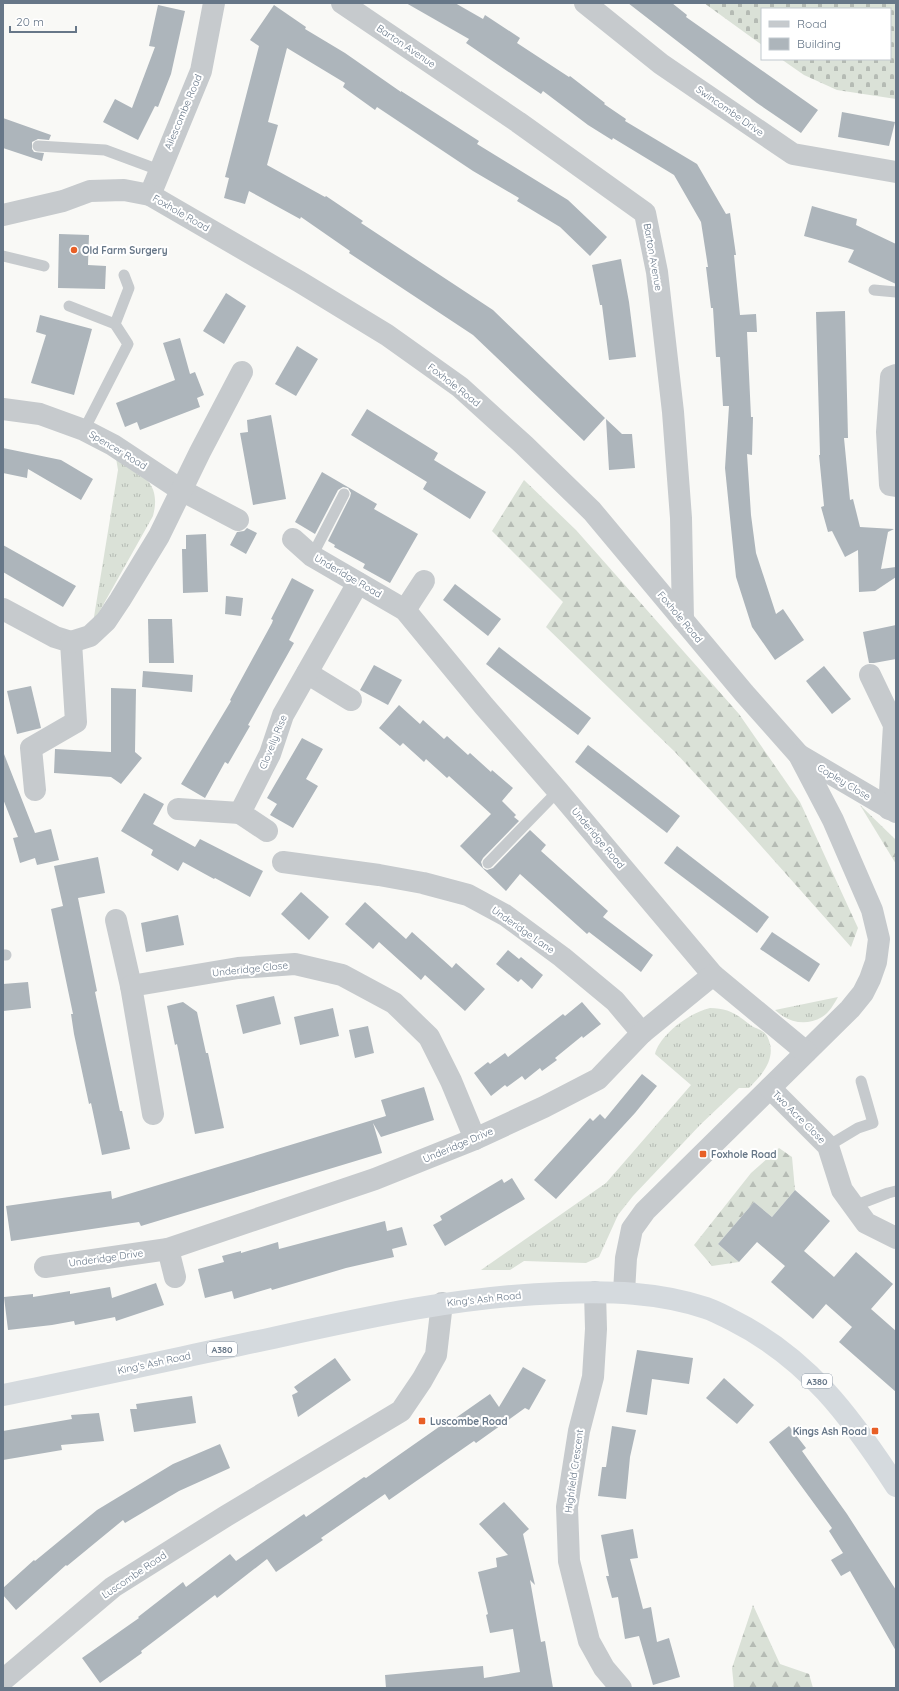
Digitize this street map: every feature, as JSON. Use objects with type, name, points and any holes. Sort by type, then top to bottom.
[{"type":"highway","name":"King's Ash Road","points":[[3,1395],[331,1325],[442,1303],[513,1295],[624,1292],[672,1298],[708,1308],[757,1332],[804,1368],[833,1398],[882,1464],[896,1486]]},
{"type":"street","name":"Ailescombe Road","points":[[150,195],[201,70],[214,3]]},
{"type":"street","name":"Barton Avenue","points":[[342,3],[518,122],[645,213],[657,272],[673,412],[681,518],[683,620]]},
{"type":"street","name":"Swincombe Drive","points":[[585,3],[661,64],[793,154],[896,172]]},
{"type":"street","name":"Foxhole Road","points":[[3,216],[63,201],[90,191],[124,190],[150,195],[300,282],[387,335],[460,387],[524,445],[592,512],[744,693],[799,755],[834,820],[872,910],[879,939],[876,962],[863,993],[850,1009],[645,1211],[632,1229],[626,1258],[624,1292]]},
{"type":"street","points":[[3,609],[55,637],[71,642],[90,636],[106,621],[159,536],[242,372]]},
{"type":"street","points":[[896,374],[891,377],[887,432],[890,485],[896,486]]},
{"type":"street","name":"Spencer Road","points":[[3,409],[40,414],[84,430],[113,445],[182,490],[238,520]]},
{"type":"street","name":"Underidge Road","points":[[293,540],[312,556],[405,610],[484,706],[558,791],[712,975],[806,1052]]},
{"type":"street","points":[[405,610],[424,581]]},
{"type":"street","name":"Clovelly Rise","points":[[240,813],[270,754],[283,715],[358,582]]},
{"type":"street","points":[[35,790],[31,748],[76,722],[71,642]]},
{"type":"street","points":[[307,673],[351,700]]},
{"type":"street","name":"Copley Close","points":[[799,755],[893,811],[895,725],[870,675]]},
{"type":"street","points":[[178,810],[240,813],[267,831]]},
{"type":"street","name":"Underidge Lane","points":[[283,862],[386,876],[423,883],[468,895],[505,915],[562,957],[615,1001],[642,1032]]},
{"type":"street","points":[[116,920],[131,986],[153,1114]]},
{"type":"street","name":"Underidge Close","points":[[131,986],[238,968],[295,964],[342,975],[394,1003],[429,1038],[451,1081],[475,1139]]},
{"type":"street","name":"Underidge Drive","points":[[45,1267],[168,1249],[375,1179],[475,1139],[544,1107],[598,1079],[642,1032],[712,975]]},
{"type":"street","name":"Two Acre Close","points":[[770,1088],[828,1146],[842,1190],[866,1223],[896,1238]]},
{"type":"street","points":[[168,1249],[175,1277]]},
{"type":"street","name":"Highfield Crescent","points":[[595,1292],[596,1329],[593,1377],[580,1431],[567,1508],[568,1561],[589,1641],[604,1668],[621,1688]]},
{"type":"street","name":"Luscombe Road","points":[[3,1680],[113,1587],[226,1516],[401,1411],[422,1380],[436,1355],[442,1303]]},
{"type":"lane","points":[[38,146],[105,150],[159,170]]},
{"type":"lane","points":[[3,256],[44,266]]},
{"type":"lane","points":[[115,324],[129,288],[124,275]]},
{"type":"lane","points":[[874,290],[896,292]]},
{"type":"lane","points":[[69,306],[115,324],[128,344],[84,430]]},
{"type":"lane","points":[[312,556],[344,494]]},
{"type":"lane","points":[[488,863],[558,791]]},
{"type":"lane","points":[[828,1146],[858,1128],[872,1123],[861,1081]]},
{"type":"lane","points":[[854,1206],[896,1191]]},
{"type":"green space","points":[[704,3],[896,3],[896,99],[837,90],[804,75],[782,60],[891,60],[891,8],[761,8],[761,44]]},
{"type":"green space","points":[[116,458],[147,480],[155,495],[155,504],[153,516],[93,623],[118,470]]},
{"type":"green space","points":[[524,480],[576,530],[739,714],[800,802],[858,928],[851,947],[675,752],[546,627],[563,602],[492,531]]},
{"type":"green space","points":[[860,805],[896,840],[896,864]]},
{"type":"green space","points":[[838,997],[825,1015],[809,1022],[797,1022],[785,1018],[775,1010]]},
{"type":"green space","points":[[710,1008],[722,1009],[731,1012],[767,1036],[771,1051],[770,1058],[764,1071],[759,1077],[749,1088],[739,1088],[700,1125],[633,1196],[618,1215],[599,1257],[586,1263],[524,1261],[510,1270],[481,1270],[606,1183],[691,1085],[655,1054],[658,1046],[677,1025],[694,1014]]},
{"type":"green space","points":[[779,1148],[792,1157],[795,1190],[772,1217],[754,1202],[718,1244],[739,1262],[712,1266],[694,1245],[751,1173]]},
{"type":"green space","points":[[753,1605],[780,1664],[809,1674],[813,1688],[734,1688],[732,1668]]},
{"type":"building","points":[[406,3],[455,3],[483,19],[485,15],[520,38],[517,43],[569,77],[570,76],[605,103],[604,104],[626,119],[625,121],[697,164],[726,214],[730,213],[736,255],[734,255],[740,315],[756,314],[757,332],[747,332],[751,417],[753,417],[752,455],[747,454],[751,515],[756,553],[776,614],[783,609],[804,640],[775,660],[752,627],[736,577],[725,468],[729,406],[723,406],[720,357],[716,357],[713,308],[711,308],[706,267],[708,267],[701,222],[674,175],[613,138],[612,140],[588,125],[543,91],[541,94],[466,43],[469,39]]},
{"type":"building","points":[[628,3],[672,3],[687,15],[686,17],[818,110],[801,133],[757,103]]},
{"type":"building","points":[[158,5],[185,11],[171,74],[158,107],[155,106],[138,140],[103,122],[115,99],[132,108],[155,47],[149,46]]},
{"type":"building","points":[[274,5],[306,27],[305,29],[345,53],[401,92],[479,141],[477,144],[568,200],[607,237],[590,256],[560,227],[517,201],[519,198],[473,171],[377,107],[375,110],[343,87],[345,83],[287,48],[268,122],[278,125],[267,165],[325,197],[326,196],[363,221],[361,223],[493,310],[605,418],[584,441],[473,335],[349,253],[350,251],[301,217],[300,219],[249,191],[245,204],[224,198],[229,178],[225,177],[259,46],[250,40]]},
{"type":"building","points":[[842,112],[895,122],[889,146],[838,137]]},
{"type":"building","points":[[3,118],[51,135],[49,140],[38,139],[32,142],[32,149],[34,152],[44,153],[42,161],[3,148]]},
{"type":"building","points":[[812,206],[857,219],[856,225],[896,244],[896,284],[848,262],[854,250],[804,236]]},
{"type":"building","name":"Old Farm Surgery","points":[[59,234],[89,235],[88,265],[106,266],[105,289],[58,288]]},
{"type":"building","points":[[621,259],[629,302],[636,357],[609,360],[602,305],[600,305],[592,265]]},
{"type":"building","points":[[226,293],[246,306],[224,344],[203,331]]},
{"type":"building","points":[[845,311],[848,438],[844,438],[850,500],[853,499],[860,527],[894,529],[888,532],[881,569],[896,567],[896,577],[875,591],[859,592],[858,550],[845,557],[832,531],[828,532],[821,507],[824,506],[819,455],[816,312]]},
{"type":"building","points":[[40,315],[92,329],[74,395],[31,383],[46,335],[36,332]]},
{"type":"building","points":[[180,338],[190,374],[195,372],[204,395],[197,398],[200,407],[140,430],[137,422],[125,427],[116,403],[175,380],[163,343]]},
{"type":"building","points":[[297,346],[318,359],[296,396],[275,384]]},
{"type":"building","points":[[367,409],[438,453],[434,460],[486,492],[470,519],[423,489],[427,482],[351,435]]},
{"type":"building","points":[[271,415],[286,499],[253,505],[240,433],[248,432],[247,420]]},
{"type":"building","points":[[606,419],[622,434],[632,434],[635,468],[609,470]]},
{"type":"building","points":[[3,448],[61,460],[93,479],[81,500],[28,469],[27,478],[3,473]]},
{"type":"building","points":[[322,472],[377,504],[374,509],[418,534],[390,583],[363,568],[365,564],[334,547],[335,545],[328,541],[350,497],[351,493],[348,488],[343,487],[338,490],[315,534],[295,522]]},
{"type":"building","points":[[247,528],[257,533],[246,554],[230,545],[237,532],[244,531]]},
{"type":"building","points":[[206,534],[208,592],[183,593],[182,549],[186,549],[186,535]]},
{"type":"building","points":[[3,545],[76,586],[63,607],[3,572]]},
{"type":"building","points":[[292,578],[314,590],[289,640],[294,643],[248,725],[250,726],[228,764],[225,762],[205,798],[181,784],[231,701],[230,700],[272,623],[273,620],[271,619]]},
{"type":"building","points":[[455,584],[501,619],[488,636],[443,600]]},
{"type":"building","points":[[226,596],[243,598],[241,616],[225,614]]},
{"type":"building","points":[[148,619],[172,619],[174,663],[149,663]]},
{"type":"building","points":[[896,625],[896,659],[869,663],[863,632]]},
{"type":"building","points":[[499,647],[591,718],[578,735],[486,664]]},
{"type":"building","points":[[374,665],[402,680],[388,705],[360,690]]},
{"type":"building","points":[[824,666],[851,699],[832,714],[806,681]]},
{"type":"building","points":[[143,671],[193,675],[192,692],[142,687]]},
{"type":"building","points":[[31,686],[41,728],[17,734],[7,691]]},
{"type":"building","points":[[111,688],[136,689],[135,752],[142,758],[121,784],[111,777],[54,773],[55,749],[111,752]]},
{"type":"building","points":[[399,705],[420,724],[423,720],[444,739],[447,736],[468,755],[470,753],[491,772],[492,770],[513,788],[502,801],[516,815],[514,817],[519,821],[483,858],[481,862],[483,868],[487,870],[493,868],[530,830],[546,845],[541,851],[608,911],[603,917],[653,955],[641,972],[589,932],[587,934],[520,874],[506,891],[460,846],[491,814],[449,776],[447,778],[426,759],[424,762],[403,743],[400,746],[379,728]]},
{"type":"building","points":[[302,738],[323,749],[306,779],[318,786],[293,828],[270,815],[277,804],[267,798]]},
{"type":"building","points":[[588,745],[680,816],[667,833],[575,762]]},
{"type":"building","points":[[3,754],[35,833],[51,829],[59,860],[37,865],[35,858],[20,863],[13,838],[18,837],[3,799]]},
{"type":"building","points":[[144,793],[164,804],[153,824],[195,847],[200,839],[263,871],[250,897],[183,862],[178,871],[151,855],[153,850],[121,831]]},
{"type":"building","points":[[677,846],[769,917],[757,933],[664,863]]},
{"type":"building","points":[[98,857],[105,893],[78,898],[97,991],[95,992],[120,1111],[122,1111],[130,1149],[102,1155],[74,1034],[71,1014],[73,1014],[51,909],[63,906],[54,866]]},
{"type":"building","points":[[301,892],[329,917],[309,940],[281,914]]},
{"type":"building","points":[[365,902],[406,939],[412,932],[452,968],[456,963],[485,989],[465,1011],[425,975],[421,980],[379,942],[373,949],[345,924]]},
{"type":"building","points":[[178,915],[184,945],[146,952],[141,923]]},
{"type":"building","points":[[772,932],[820,964],[809,982],[760,949]]},
{"type":"building","points":[[508,950],[519,959],[521,957],[543,975],[532,989],[521,979],[518,982],[496,964]]},
{"type":"building","points":[[28,982],[31,1008],[3,1011],[3,984]]},
{"type":"building","points":[[274,996],[281,1024],[243,1034],[236,1005]]},
{"type":"building","points":[[183,1002],[197,1012],[206,1053],[208,1053],[224,1128],[195,1134],[177,1044],[175,1045],[167,1006]]},
{"type":"building","points":[[582,1002],[601,1024],[583,1038],[582,1036],[555,1058],[557,1060],[542,1071],[540,1068],[525,1080],[522,1076],[507,1087],[505,1085],[491,1096],[474,1073],[488,1062],[490,1064],[505,1053],[508,1057],[563,1014],[565,1016]]},
{"type":"building","points":[[333,1008],[339,1036],[300,1045],[294,1017]]},
{"type":"building","points":[[368,1026],[374,1053],[355,1058],[349,1030]]},
{"type":"building","points":[[642,1074],[657,1086],[635,1113],[556,1199],[534,1180],[590,1118],[593,1121],[600,1114],[605,1119]]},
{"type":"building","points":[[424,1087],[434,1120],[381,1137],[373,1123],[382,1153],[141,1226],[139,1222],[11,1241],[6,1206],[111,1191],[112,1199],[386,1116],[381,1100]]},
{"type":"building","points":[[512,1178],[525,1199],[445,1246],[433,1225],[442,1220],[440,1216],[502,1179],[504,1183]]},
{"type":"building","points":[[795,1190],[830,1221],[804,1251],[834,1277],[856,1252],[893,1284],[871,1309],[896,1331],[896,1392],[839,1342],[852,1327],[826,1304],[813,1319],[771,1282],[785,1266],[757,1242],[739,1262],[718,1244],[754,1202],[772,1217]]},
{"type":"building","points":[[385,1221],[387,1231],[402,1227],[407,1245],[392,1249],[394,1257],[346,1268],[272,1290],[271,1288],[234,1299],[232,1291],[205,1298],[198,1269],[224,1262],[222,1256],[241,1251],[241,1253],[278,1242],[279,1249]]},
{"type":"building","points":[[156,1283],[164,1305],[116,1321],[115,1317],[75,1325],[74,1321],[8,1330],[4,1297],[33,1294],[33,1297],[70,1291],[70,1294],[110,1287],[112,1298]]},
{"type":"building","points":[[637,1350],[693,1358],[689,1384],[652,1379],[647,1415],[626,1412]]},
{"type":"building","points":[[335,1358],[351,1380],[298,1417],[292,1395],[298,1392],[294,1387]]},
{"type":"building","points":[[523,1367],[546,1380],[529,1410],[525,1408],[476,1443],[474,1441],[389,1500],[385,1494],[321,1538],[323,1540],[276,1572],[267,1559],[217,1598],[215,1595],[141,1651],[142,1653],[100,1683],[82,1658],[139,1618],[138,1617],[183,1582],[186,1587],[230,1554],[236,1561],[304,1514],[306,1517],[364,1477],[366,1478],[446,1422],[447,1424],[490,1394],[499,1407]]},
{"type":"building","points":[[724,1378],[754,1405],[737,1424],[706,1398]]},
{"type":"building","points":[[192,1396],[196,1423],[134,1432],[130,1409],[137,1409],[136,1404]]},
{"type":"building","points":[[99,1413],[104,1441],[61,1445],[62,1450],[3,1460],[3,1431],[72,1419],[71,1415]]},
{"type":"building","points":[[612,1426],[636,1430],[630,1457],[626,1499],[598,1496],[602,1467],[606,1467]]},
{"type":"building","points":[[789,1426],[806,1448],[802,1451],[847,1514],[896,1590],[896,1651],[850,1571],[841,1576],[831,1560],[843,1553],[829,1531],[832,1528],[769,1442]]},
{"type":"building","points":[[220,1444],[230,1468],[179,1491],[125,1523],[123,1520],[67,1566],[66,1565],[16,1610],[3,1595],[3,1588],[34,1560],[35,1561],[97,1510],[173,1464]]},
{"type":"building","points":[[504,1502],[529,1529],[523,1534],[535,1585],[530,1580],[541,1642],[545,1641],[553,1688],[386,1688],[385,1675],[483,1666],[484,1678],[520,1672],[513,1629],[490,1633],[486,1615],[488,1614],[478,1572],[497,1567],[496,1558],[508,1555],[479,1524]]},
{"type":"building","points":[[633,1529],[638,1558],[630,1559],[643,1609],[651,1607],[657,1642],[669,1638],[680,1677],[653,1685],[639,1636],[625,1639],[618,1597],[612,1598],[606,1576],[609,1576],[601,1535]]},
{"type":"place","name":"Old Farm Surgery","points":[[74,250]]},
{"type":"place","name":"Foxhole Road","points":[[703,1154]]},
{"type":"place","name":"Luscombe Road","points":[[422,1421]]},
{"type":"place","name":"Kings Ash Road","points":[[875,1431]]}]
